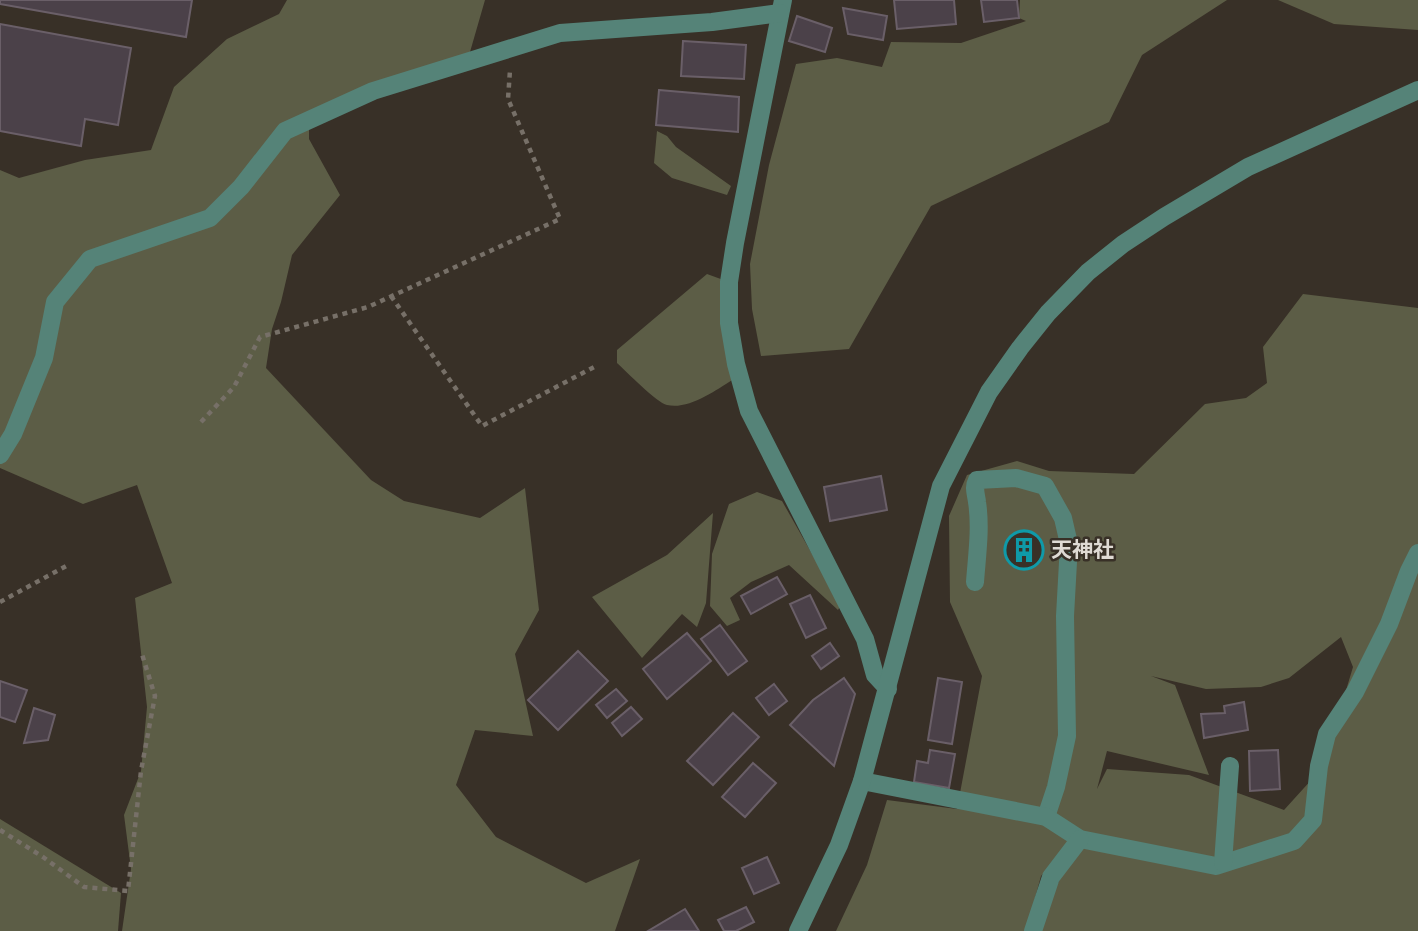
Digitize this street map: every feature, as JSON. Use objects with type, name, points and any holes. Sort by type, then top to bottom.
[{"type":"street","points":[[0,456],[13,434],[44,358],[55,302],[90,260],[210,218],[241,187],[285,131],[373,91],[560,33],[712,22],[782,7],[735,243],[729,282],[729,323],[736,364],[749,411],[865,639],[875,676],[887,690]]},
{"type":"street","points":[[798,931],[839,845],[862,780],[940,486],[989,392],[1048,313],[1088,272],[1123,244],[1203,192],[1248,167],[1418,90]]},
{"type":"street","points":[[975,582],[978,505],[974,485],[977,480],[1016,478],[1045,486],[1063,518],[1069,544],[1065,616],[1067,736],[1046,817]]},
{"type":"street","points":[[862,780],[1046,817],[1080,839],[1216,866],[1294,841],[1313,820],[1319,766],[1327,734],[1355,692],[1389,624],[1418,553]]},
{"type":"street","points":[[1223,863],[1230,766]]},
{"type":"street","points":[[1033,931],[1051,877],[1080,839]]},
{"type":"path","points":[[201,422],[234,387],[260,337],[368,307],[560,219],[508,99],[511,48]]},
{"type":"path","points":[[391,296],[482,426],[598,365]]},
{"type":"path","points":[[0,602],[68,565]]},
{"type":"path","points":[[0,831],[43,857],[84,887],[128,891],[141,771],[155,696],[141,651]]},
{"type":"green space","points":[[287,0],[485,0],[470,52],[309,120],[309,139],[340,195],[292,255],[272,329],[266,368],[371,480],[404,501],[480,518],[525,488],[539,610],[515,654],[533,736],[475,730],[456,785],[496,837],[586,883],[640,859],[615,931],[122,931],[131,869],[124,815],[141,771],[147,707],[135,598],[172,583],[137,485],[83,504],[0,468],[0,170],[19,178],[85,160],[151,150],[174,87],[227,39],[279,14]]},
{"type":"green space","points":[[1020,0],[1227,0],[1142,55],[1109,122],[931,206],[849,349],[761,356],[752,309],[750,264],[769,165],[796,64],[837,58],[882,67],[891,42],[961,43],[1026,21],[1019,18]]},
{"type":"green space","points":[[1278,0],[1418,0],[1418,30],[1334,24]]},
{"type":"green space","points":[[657,131],[731,186],[727,195],[672,178],[654,163]]},
{"type":"green space","points":[[707,274],[729,282],[732,380],[692,402],[667,405],[649,393],[617,363],[617,350]]},
{"type":"green space","points":[[1303,294],[1418,308],[1418,931],[1035,931],[1081,835],[1041,876],[1026,931],[836,931],[867,865],[887,800],[957,809],[982,676],[950,602],[949,516],[967,475],[1017,461],[1049,471],[1134,474],[1205,404],[1246,398],[1267,383],[1263,347]],"holes":[[[1341,637],[1353,667],[1323,767],[1284,810],[1189,775],[1107,769],[1097,789],[1107,751],[1209,775],[1175,685],[1151,676],[1206,689],[1261,687],[1289,678]],[[1104,845],[1213,866],[1187,869]]]},
{"type":"green space","points":[[757,492],[782,501],[841,605],[838,610],[789,565],[751,582],[730,598],[740,620],[727,626],[710,606],[712,554],[729,504]]},
{"type":"green space","points":[[713,513],[706,603],[697,627],[682,614],[642,658],[592,597],[667,555]]},
{"type":"green space","points":[[0,819],[121,893],[118,931],[0,931]]},
{"type":"building","points":[[0,0],[192,0],[186,37],[0,4]]},
{"type":"building","points":[[894,0],[954,0],[956,24],[897,29]]},
{"type":"building","points":[[981,0],[1017,0],[1019,18],[984,22]]},
{"type":"building","points":[[843,8],[887,16],[883,40],[848,34]]},
{"type":"building","points":[[797,16],[832,28],[825,52],[789,41]]},
{"type":"building","points":[[0,24],[131,48],[118,125],[85,119],[81,146],[0,131]]},
{"type":"building","points":[[683,41],[746,45],[744,79],[681,76]]},
{"type":"building","points":[[659,90],[739,97],[738,132],[656,125]]},
{"type":"building","points":[[881,476],[887,510],[830,521],[824,487]]},
{"type":"building","name":"天神社","points":[[1017,538],[1035,541],[1032,563],[1013,559]]},
{"type":"building","points":[[777,577],[787,594],[751,614],[741,596]]},
{"type":"building","points":[[810,595],[826,628],[806,638],[790,604]]},
{"type":"building","points":[[720,625],[747,661],[728,675],[701,639]]},
{"type":"building","points":[[687,633],[711,661],[667,699],[643,669]]},
{"type":"building","points":[[830,643],[839,656],[821,669],[812,656]]},
{"type":"building","points":[[578,651],[608,681],[558,730],[528,700]]},
{"type":"building","points":[[844,678],[855,694],[834,766],[790,725],[813,700]]},
{"type":"building","points":[[938,678],[962,682],[952,744],[928,740]]},
{"type":"building","points":[[0,681],[27,690],[15,722],[0,717]]},
{"type":"building","points":[[774,684],[787,701],[769,715],[756,698]]},
{"type":"building","points":[[616,689],[627,701],[607,718],[596,705]]},
{"type":"building","points":[[1244,702],[1248,730],[1204,738],[1201,714],[1225,713],[1224,706]]},
{"type":"building","points":[[631,707],[642,719],[622,736],[612,723]]},
{"type":"building","points":[[34,708],[55,715],[48,740],[24,743]]},
{"type":"building","points":[[733,713],[759,737],[713,785],[687,761]]},
{"type":"building","points":[[930,750],[955,754],[949,788],[914,782],[917,761],[928,763]]},
{"type":"building","points":[[1278,750],[1280,789],[1250,791],[1249,751]]},
{"type":"building","points":[[753,763],[776,783],[745,817],[722,797]]},
{"type":"building","points":[[767,857],[779,883],[754,894],[742,868]]},
{"type":"building","points":[[746,907],[754,922],[736,931],[724,931],[718,920]]},
{"type":"building","points":[[685,909],[699,931],[648,931]]},
{"type":"place","name":"天神社","points":[[1024,550]]}]
